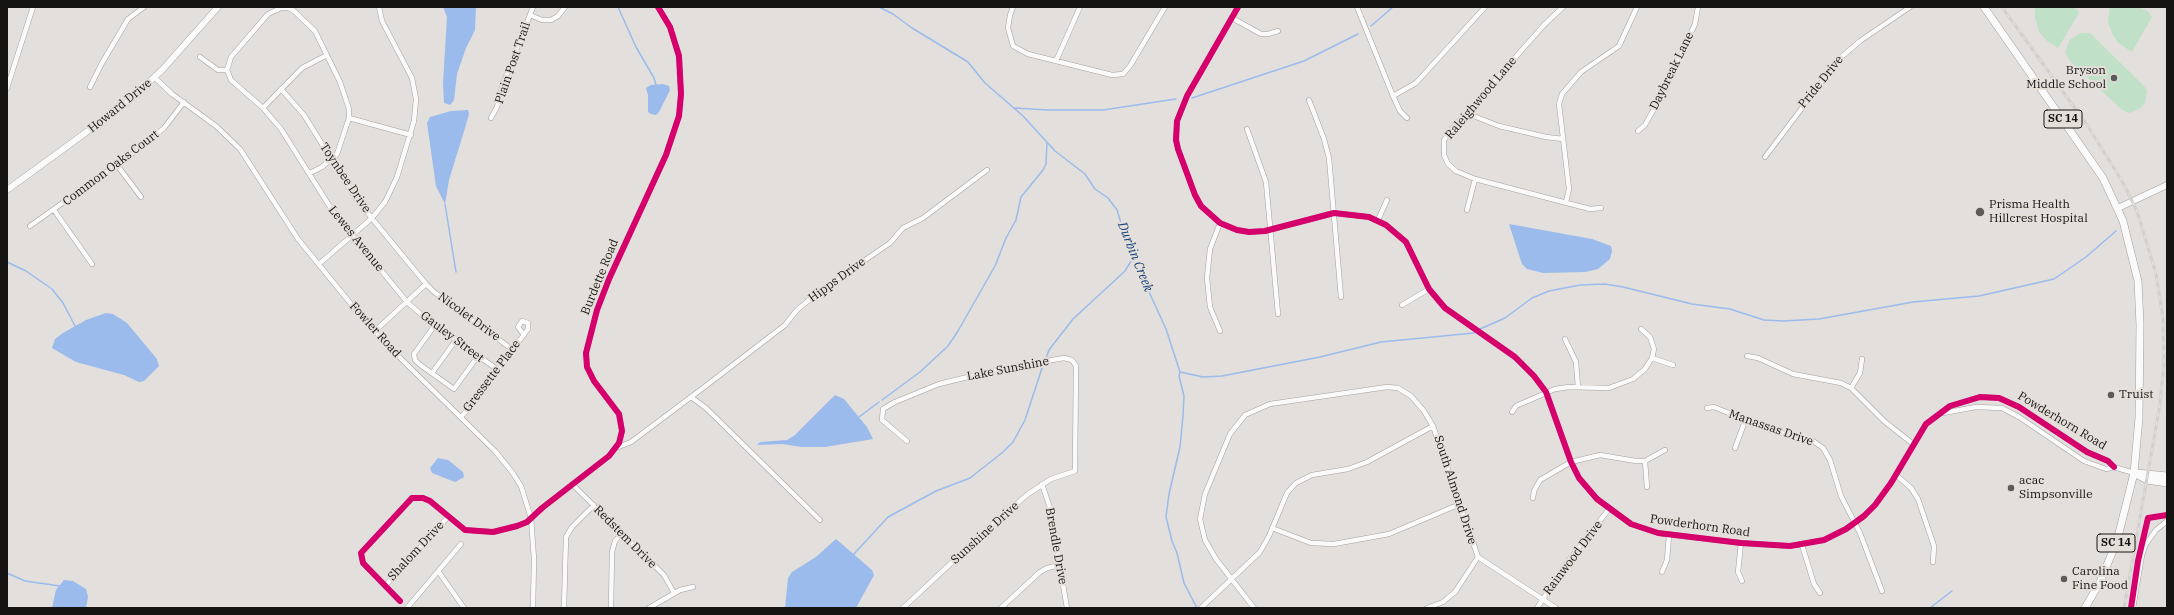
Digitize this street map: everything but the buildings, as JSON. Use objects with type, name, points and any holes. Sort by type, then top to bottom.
[{"type":"main road","name":"SC 14","points":[[1984,7],[2092,160],[2118,208],[2134,260],[2140,306],[2138,418],[2134,473],[2117,541],[2100,582],[2085,608]]},
{"type":"main road","points":[[2134,473],[2167,476]]},
{"type":"main road","points":[[2134,473],[2147,480],[2167,483]]},
{"type":"street","points":[[7,88],[8,80],[33,7]]},
{"type":"street","points":[[90,87],[102,63],[128,20],[144,7]]},
{"type":"street","name":"Howard Drive","points":[[7,190],[105,120],[155,78],[218,7]]},
{"type":"street","points":[[318,264],[353,236],[372,218],[384,202],[397,177],[411,135],[417,109],[415,87],[407,66],[382,21],[379,7]]},
{"type":"street","name":"Plain Post Trail","points":[[491,118],[498,107],[504,84],[533,7]]},
{"type":"street","points":[[530,15],[542,20],[551,20],[558,16],[565,7]]},
{"type":"street","name":"Burdette Road","points":[[616,448],[621,437],[620,419],[613,404],[597,387],[590,375],[586,361],[586,353],[597,310],[609,279],[666,155],[679,116],[681,94],[679,56],[672,32],[658,7]]},
{"type":"street","points":[[1013,7],[1008,28],[1013,46],[1028,54],[1098,73],[1112,75],[1123,74],[1139,54],[1165,7]]},
{"type":"street","points":[[1056,61],[1080,7]]},
{"type":"street","name":"Powderhorn Road","points":[[1238,7],[1182,105],[1177,121],[1176,136],[1181,158],[1194,195],[1206,211],[1220,223],[1237,230],[1249,232],[1259,232],[1334,213],[1358,214],[1378,220],[1406,242],[1430,289],[1451,313],[1522,364],[1546,392],[1571,462],[1588,490],[1609,509],[1637,527],[1669,535],[1776,546],[1802,545],[1832,537],[1855,523],[1875,505],[1896,475],[1926,424],[1943,413],[1950,406],[1973,398],[1990,397],[2006,400],[2032,415],[2086,452],[2108,461],[2114,468]]},
{"type":"street","points":[[1356,7],[1393,96],[1400,111],[1407,118]]},
{"type":"street","points":[[1393,96],[1416,83],[1485,7]]},
{"type":"street","name":"Raleighwood Lane","points":[[1563,7],[1466,113],[1444,140],[1444,155],[1448,164],[1456,171],[1475,179],[1590,209],[1601,208]]},
{"type":"street","points":[[1566,202],[1569,189],[1559,104],[1562,94],[1581,72],[1619,46],[1637,7]]},
{"type":"street","name":"Daybreak Lane","points":[[1638,131],[1645,125],[1665,89],[1695,24],[1698,7]]},
{"type":"street","name":"Pride Drive","points":[[1766,157],[1839,58],[1860,41],[1910,7]]},
{"type":"street","points":[[200,57],[218,70],[227,70],[231,57],[254,30],[268,14],[281,8],[294,11],[310,25],[319,38],[348,101],[349,118],[342,144],[332,159],[310,173]]},
{"type":"street","points":[[1232,18],[1261,34],[1268,34],[1278,31]]},
{"type":"street","points":[[263,108],[302,68],[327,55]]},
{"type":"street","name":"Lewes Avenue","points":[[227,70],[231,80],[263,108],[281,129],[332,210],[407,302]]},
{"type":"street","name":"Fowler Road","points":[[155,78],[216,126],[240,149],[298,239],[318,264],[375,331],[495,451],[512,472],[526,498],[531,518],[534,559],[533,608]]},
{"type":"street","name":"Toynbee Drive","points":[[281,89],[304,115],[356,199],[426,284]]},
{"type":"street","points":[[1309,100],[1327,148],[1331,169],[1341,297]]},
{"type":"street","name":"Common Oaks Court","points":[[30,226],[117,165],[164,128],[184,102]]},
{"type":"street","points":[[1466,113],[1499,126],[1546,138],[1563,139]]},
{"type":"street","points":[[349,118],[411,135]]},
{"type":"street","points":[[1247,129],[1266,182],[1278,314]]},
{"type":"street","points":[[117,165],[141,197]]},
{"type":"street","name":"Hipps Drive","points":[[616,448],[631,442],[785,326],[797,310],[820,291],[890,243],[903,228],[923,218],[987,170]]},
{"type":"street","points":[[1467,210],[1475,179]]},
{"type":"street","points":[[2118,208],[2167,185]]},
{"type":"street","points":[[1378,220],[1387,200]]},
{"type":"street","points":[[54,210],[92,264]]},
{"type":"street","points":[[1220,223],[1210,249],[1207,278],[1210,307],[1220,331]]},
{"type":"street","points":[[375,331],[426,284]]},
{"type":"street","name":"Nicolet Drive","points":[[426,284],[438,295],[513,350]]},
{"type":"street","points":[[1402,305],[1430,289]]},
{"type":"street","name":"Gauley Street","points":[[407,302],[435,325],[498,370]]},
{"type":"street","points":[[435,325],[414,354],[415,360],[454,389],[478,356]]},
{"type":"street","points":[[1512,412],[1516,406],[1546,392],[1565,387],[1609,388],[1624,384],[1641,373],[1652,358],[1654,349],[1652,340],[1641,329]]},
{"type":"street","name":"Gressette Place","points":[[460,417],[476,400],[524,335]]},
{"type":"street","points":[[1565,339],[1576,362],[1578,387]]},
{"type":"street","points":[[432,373],[456,340]]},
{"type":"street","points":[[1747,356],[1758,358],[1793,374],[1840,383],[1851,388],[1884,421],[1913,444]]},
{"type":"street","points":[[1652,358],[1673,365]]},
{"type":"street","name":"Lake Sunshine","points":[[907,441],[882,420],[881,412],[886,406],[939,384],[1005,368],[1068,359],[1075,364],[1077,374],[1076,471]]},
{"type":"street","points":[[1851,388],[1860,373],[1862,359]]},
{"type":"street","name":"South Almond Drive","points":[[1254,608],[1216,559],[1205,540],[1200,526],[1200,514],[1214,472],[1234,427],[1246,415],[1270,404],[1387,387],[1404,391],[1418,404],[1433,426],[1478,557],[1556,608]]},
{"type":"street","points":[[691,397],[706,408],[820,520]]},
{"type":"street","name":"Manassas Drive","points":[[1707,408],[1714,407],[1770,430],[1808,439],[1820,445],[1828,455],[1841,496],[1869,554],[1882,591]]},
{"type":"street","name":"Powderhorn Road","points":[[1943,413],[1976,407],[2002,408],[2019,417],[2084,461],[2106,469],[2114,468],[2134,473]]},
{"type":"street","points":[[1735,448],[1745,421]]},
{"type":"street","points":[[1201,608],[1260,552],[1287,493],[1302,479],[1367,462],[1433,426]]},
{"type":"street","points":[[400,601],[367,568],[362,559],[362,553],[408,501],[417,497],[430,501],[465,530],[493,532],[525,523],[572,484],[610,456],[616,448]]},
{"type":"street","points":[[1533,498],[1534,491],[1540,480],[1571,462],[1600,455],[1645,461],[1665,450]]},
{"type":"street","points":[[1645,461],[1647,487]]},
{"type":"street","name":"Sunshine Drive","points":[[903,608],[996,521],[1042,484],[1076,471]]},
{"type":"street","points":[[1896,475],[1911,488],[1918,499],[1934,546],[1933,562]]},
{"type":"street","name":"Redstem Drive","points":[[572,484],[664,575],[674,593]]},
{"type":"street","name":"Brendle Drive","points":[[1042,484],[1050,508],[1067,608]]},
{"type":"street","points":[[1272,528],[1311,543],[1334,544],[1389,534],[1460,504]]},
{"type":"street","points":[[564,608],[566,537],[572,527],[594,506]]},
{"type":"street","name":"Rainwood Drive","points":[[1537,608],[1566,564],[1609,509]]},
{"type":"street","name":"Shalom Drive","points":[[385,586],[448,517]]},
{"type":"street","points":[[2134,608],[2142,555],[2146,544],[2156,530],[2167,521]]},
{"type":"street","points":[[611,608],[612,552],[615,542],[622,533]]},
{"type":"street","points":[[1662,572],[1667,560],[1669,535]]},
{"type":"street","points":[[1741,543],[1738,572],[1742,581]]},
{"type":"street","points":[[407,608],[461,544]]},
{"type":"street","points":[[1802,545],[1814,584],[1820,593]]},
{"type":"street","points":[[1428,608],[1443,602],[1455,592],[1478,557]]},
{"type":"street","points":[[1001,608],[1044,569],[1060,565]]},
{"type":"street","points":[[438,571],[464,608]]},
{"type":"street","points":[[649,608],[684,588],[692,587]]},
{"type":"green space","points":[[2035,7],[2071,7],[2077,9],[2079,13],[2058,48],[2047,41],[2039,32],[2035,17]]},
{"type":"green space","points":[[2110,7],[2137,7],[2148,11],[2152,17],[2132,52],[2118,43],[2112,33],[2108,22]]},
{"type":"green space","points":[[2081,33],[2090,33],[2145,87],[2147,92],[2145,103],[2139,109],[2129,113],[2121,109],[2070,61],[2065,52],[2070,39]]},
{"type":"water","points":[[443,7],[476,7],[475,30],[466,48],[457,74],[454,100],[450,105],[444,103],[443,83],[447,17]]},
{"type":"water","points":[[663,84],[669,86],[670,90],[659,112],[656,115],[651,114],[648,112],[648,95],[646,88],[651,85]]},
{"type":"water","points":[[468,110],[469,114],[449,180],[445,204],[436,186],[427,123],[430,117],[451,111]]},
{"type":"water","points":[[1509,224],[1592,239],[1611,246],[1612,251],[1610,259],[1598,269],[1585,272],[1543,273],[1527,269],[1522,264]]},
{"type":"water","points":[[106,313],[113,314],[127,323],[157,359],[159,366],[144,381],[139,382],[124,375],[76,362],[52,348],[55,339],[63,333],[86,320]]},
{"type":"water","points":[[835,395],[844,399],[867,427],[873,439],[825,447],[802,447],[782,444],[757,445],[760,442],[787,440],[795,435]]},
{"type":"water","points":[[438,458],[448,460],[463,472],[464,477],[455,482],[432,473],[430,468]]},
{"type":"water","points":[[836,539],[872,570],[874,575],[856,608],[785,608],[788,578],[792,572],[816,557]]},
{"type":"water","points":[[64,580],[73,581],[86,589],[88,597],[86,608],[52,608],[56,590]]},
{"type":"waterway","points":[[618,7],[636,47],[654,78],[656,85]]},
{"type":"waterway","name":"Durbin Creek","points":[[879,7],[893,14],[912,28],[968,62],[985,83],[1023,116],[1055,151],[1085,174],[1095,189],[1108,198],[1117,210],[1128,246],[1166,329],[1180,372],[1179,376],[1184,396],[1183,416],[1180,447],[1169,494],[1166,517],[1184,583],[1197,608]]},
{"type":"waterway","points":[[1371,26],[1393,7]]},
{"type":"waterway","points":[[1192,98],[1304,61],[1358,34]]},
{"type":"waterway","points":[[1014,108],[1048,110],[1103,110],[1176,99]]},
{"type":"waterway","points":[[882,400],[920,372],[948,346],[958,331],[995,266],[1006,238],[1016,220],[1021,197],[1043,170],[1046,164],[1047,143]]},
{"type":"waterway","points":[[445,204],[456,272]]},
{"type":"waterway","points":[[1480,329],[1505,318],[1532,298],[1549,291],[1580,285],[1605,284],[1623,287],[1692,304],[1730,309],[1764,320],[1783,321],[1819,319],[1913,302],[1979,296],[2054,279],[2086,257],[2116,231]]},
{"type":"waterway","points":[[1046,358],[1049,350],[1073,319],[1125,271],[1134,256]]},
{"type":"waterway","points":[[7,262],[26,271],[52,289],[63,303],[75,326]]},
{"type":"waterway","points":[[1180,372],[1203,377],[1222,376],[1320,357],[1381,342],[1474,333]]},
{"type":"waterway","points":[[854,554],[888,517],[936,491],[970,478],[1003,452],[1013,442],[1025,420],[1043,365]]},
{"type":"waterway","points":[[859,417],[879,402]]},
{"type":"waterway","points":[[7,573],[25,581],[60,586]]},
{"type":"waterway","points":[[1930,608],[1952,591]]},
{"type":"railway","points":[[2002,7],[2087,125],[2122,181],[2137,211],[2156,274],[2163,318],[2164,366],[2159,410],[2124,608]]},
{"type":"cycle path","points":[[400,601],[363,563],[361,553],[412,498],[423,498],[430,501],[465,530],[493,532],[517,526],[527,522],[542,508],[609,456],[619,443],[622,431],[619,414],[594,381],[587,367],[586,353],[597,310],[609,279],[666,155],[679,116],[681,94],[679,56],[670,27],[658,7]]},
{"type":"cycle path","points":[[1238,7],[1187,96],[1177,121],[1176,140],[1178,149],[1195,195],[1201,206],[1220,223],[1237,230],[1249,232],[1265,231],[1334,213],[1369,217],[1386,225],[1406,242],[1429,289],[1445,308],[1515,357],[1534,376],[1546,392],[1571,462],[1579,478],[1597,499],[1631,524],[1658,533],[1741,543],[1790,546],[1824,540],[1846,529],[1864,516],[1875,505],[1891,483],[1926,424],[1950,406],[1980,397],[1999,398],[2019,407],[2087,452],[2108,461],[2114,467]]},
{"type":"cycle path","points":[[2131,608],[2138,561],[2148,518],[2167,515]]},
{"type":"place","name":"Bryson Middle School","points":[[2114,78]]},
{"type":"place","name":"Prisma Health Hillcrest Hospital","points":[[1980,212]]},
{"type":"place","name":"Truist","points":[[2111,395]]},
{"type":"place","name":"acac Simpsonville","points":[[2011,488]]},
{"type":"place","name":"Carolina Fine Food","points":[[2064,579]]}]
